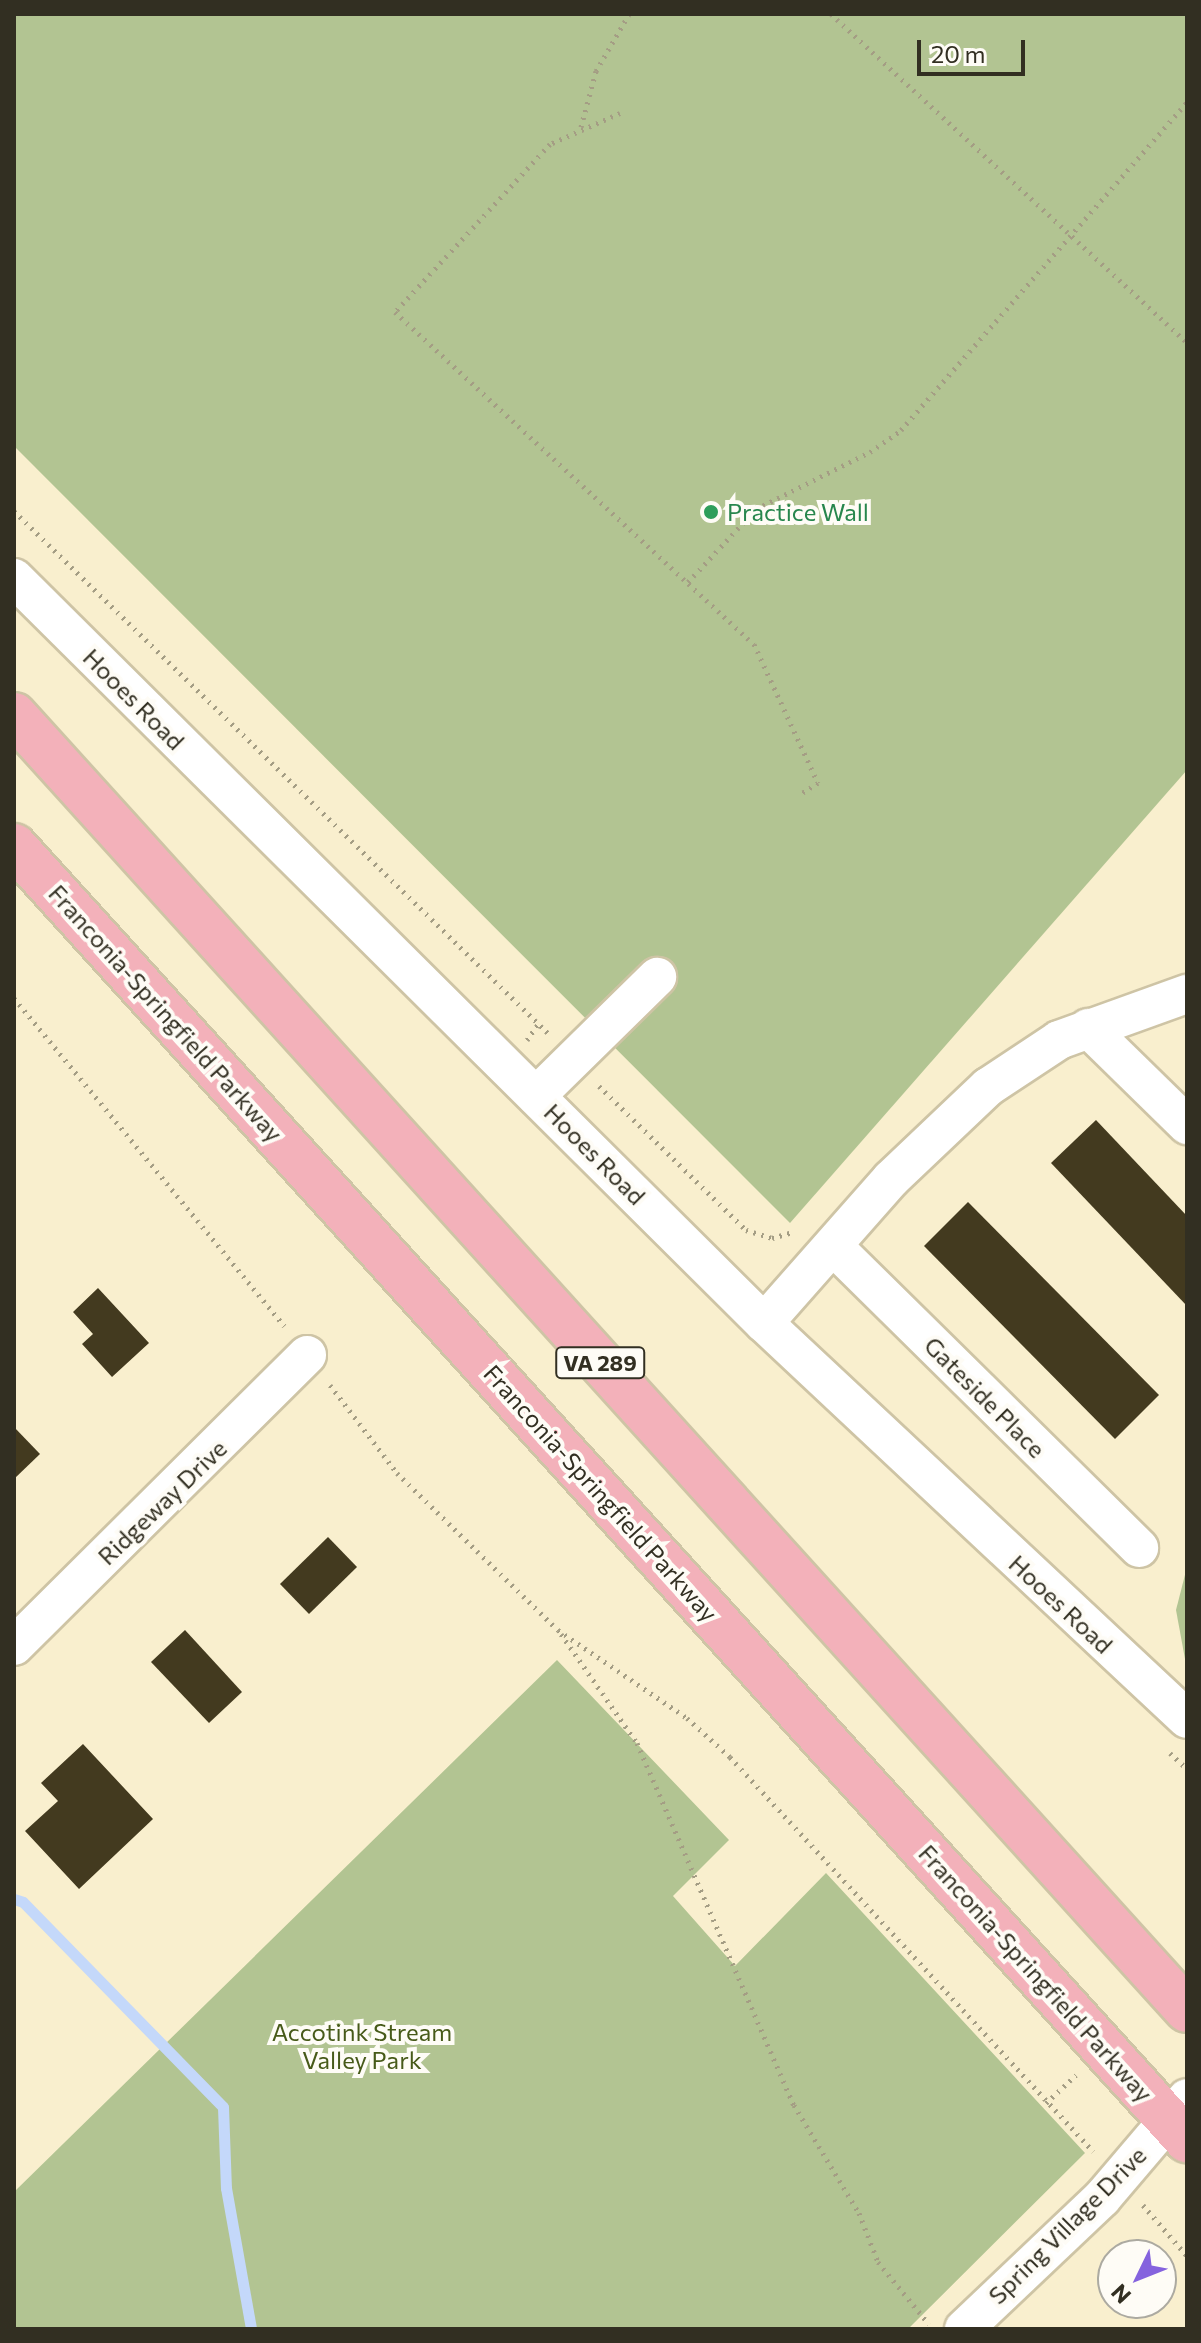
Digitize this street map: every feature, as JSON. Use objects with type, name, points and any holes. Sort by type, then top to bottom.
[{"type":"main road","name":"VA 289","points":[[14,715],[1187,2010]]},
{"type":"main road","name":"Franconia-Springfield Parkway","points":[[14,846],[1181,2119]]},
{"type":"street","name":"Hooes Road","points":[[14,578],[764,1323],[1187,1719]]},
{"type":"street","points":[[536,1096],[657,977]]},
{"type":"street","points":[[764,1323],[891,1179],[988,1087],[1059,1040],[1187,994]]},
{"type":"street","points":[[1088,1028],[1187,1125]]},
{"type":"street","name":"Gateside Place","points":[[833,1246],[1139,1548]]},
{"type":"street","name":"Ridgeway Drive","points":[[14,1646],[307,1355]]},
{"type":"street","name":"Spring Village Drive","points":[[964,2329],[1181,2119]]},
{"type":"path","points":[[580,127],[596,71],[629,14]]},
{"type":"path","points":[[831,14],[1187,342]]},
{"type":"path","points":[[688,582],[756,509],[870,452],[901,430],[1187,102]]},
{"type":"path","points":[[620,113],[580,127],[550,144],[395,312],[754,644],[818,783],[799,795]]},
{"type":"path","points":[[14,511],[746,1230],[772,1238],[791,1233],[803,1223]]},
{"type":"path","points":[[14,998],[307,1355],[397,1473],[558,1630],[707,1734],[1079,2136]]},
{"type":"path","points":[[558,1630],[637,1743],[794,2105],[859,2213],[878,2262],[934,2329]]},
{"type":"path","points":[[1172,2237],[1187,2256]]},
{"type":"green space","points":[[14,14],[1187,14],[1187,770],[790,1223],[14,446]]},
{"type":"green space","points":[[1187,1567],[1187,1670],[1176,1610]]},
{"type":"green space","name":"Accotink Stream Valley Park","points":[[557,1660],[729,1840],[673,1896],[735,1966],[826,1873],[1085,2153],[908,2329],[14,2329],[14,2192]]},
{"type":"building","points":[[1096,1120],[1187,1216],[1187,1306],[1051,1163]]},
{"type":"building","points":[[968,1202],[1159,1395],[1115,1439],[924,1246]]},
{"type":"building","points":[[98,1288],[149,1343],[112,1377],[82,1344],[93,1334],[73,1312]]},
{"type":"building","points":[[14,1427],[40,1454],[14,1479]]},
{"type":"building","points":[[328,1537],[357,1567],[309,1614],[280,1584]]},
{"type":"building","points":[[185,1630],[242,1692],[209,1723],[151,1662]]},
{"type":"building","points":[[83,1744],[153,1819],[79,1889],[25,1831],[58,1801],[41,1783]]},
{"type":"waterway","points":[[14,1899],[23,1902],[223,2107],[226,2188],[251,2329]]},
{"type":"place","name":"Practice Wall","points":[[711,512]]}]
